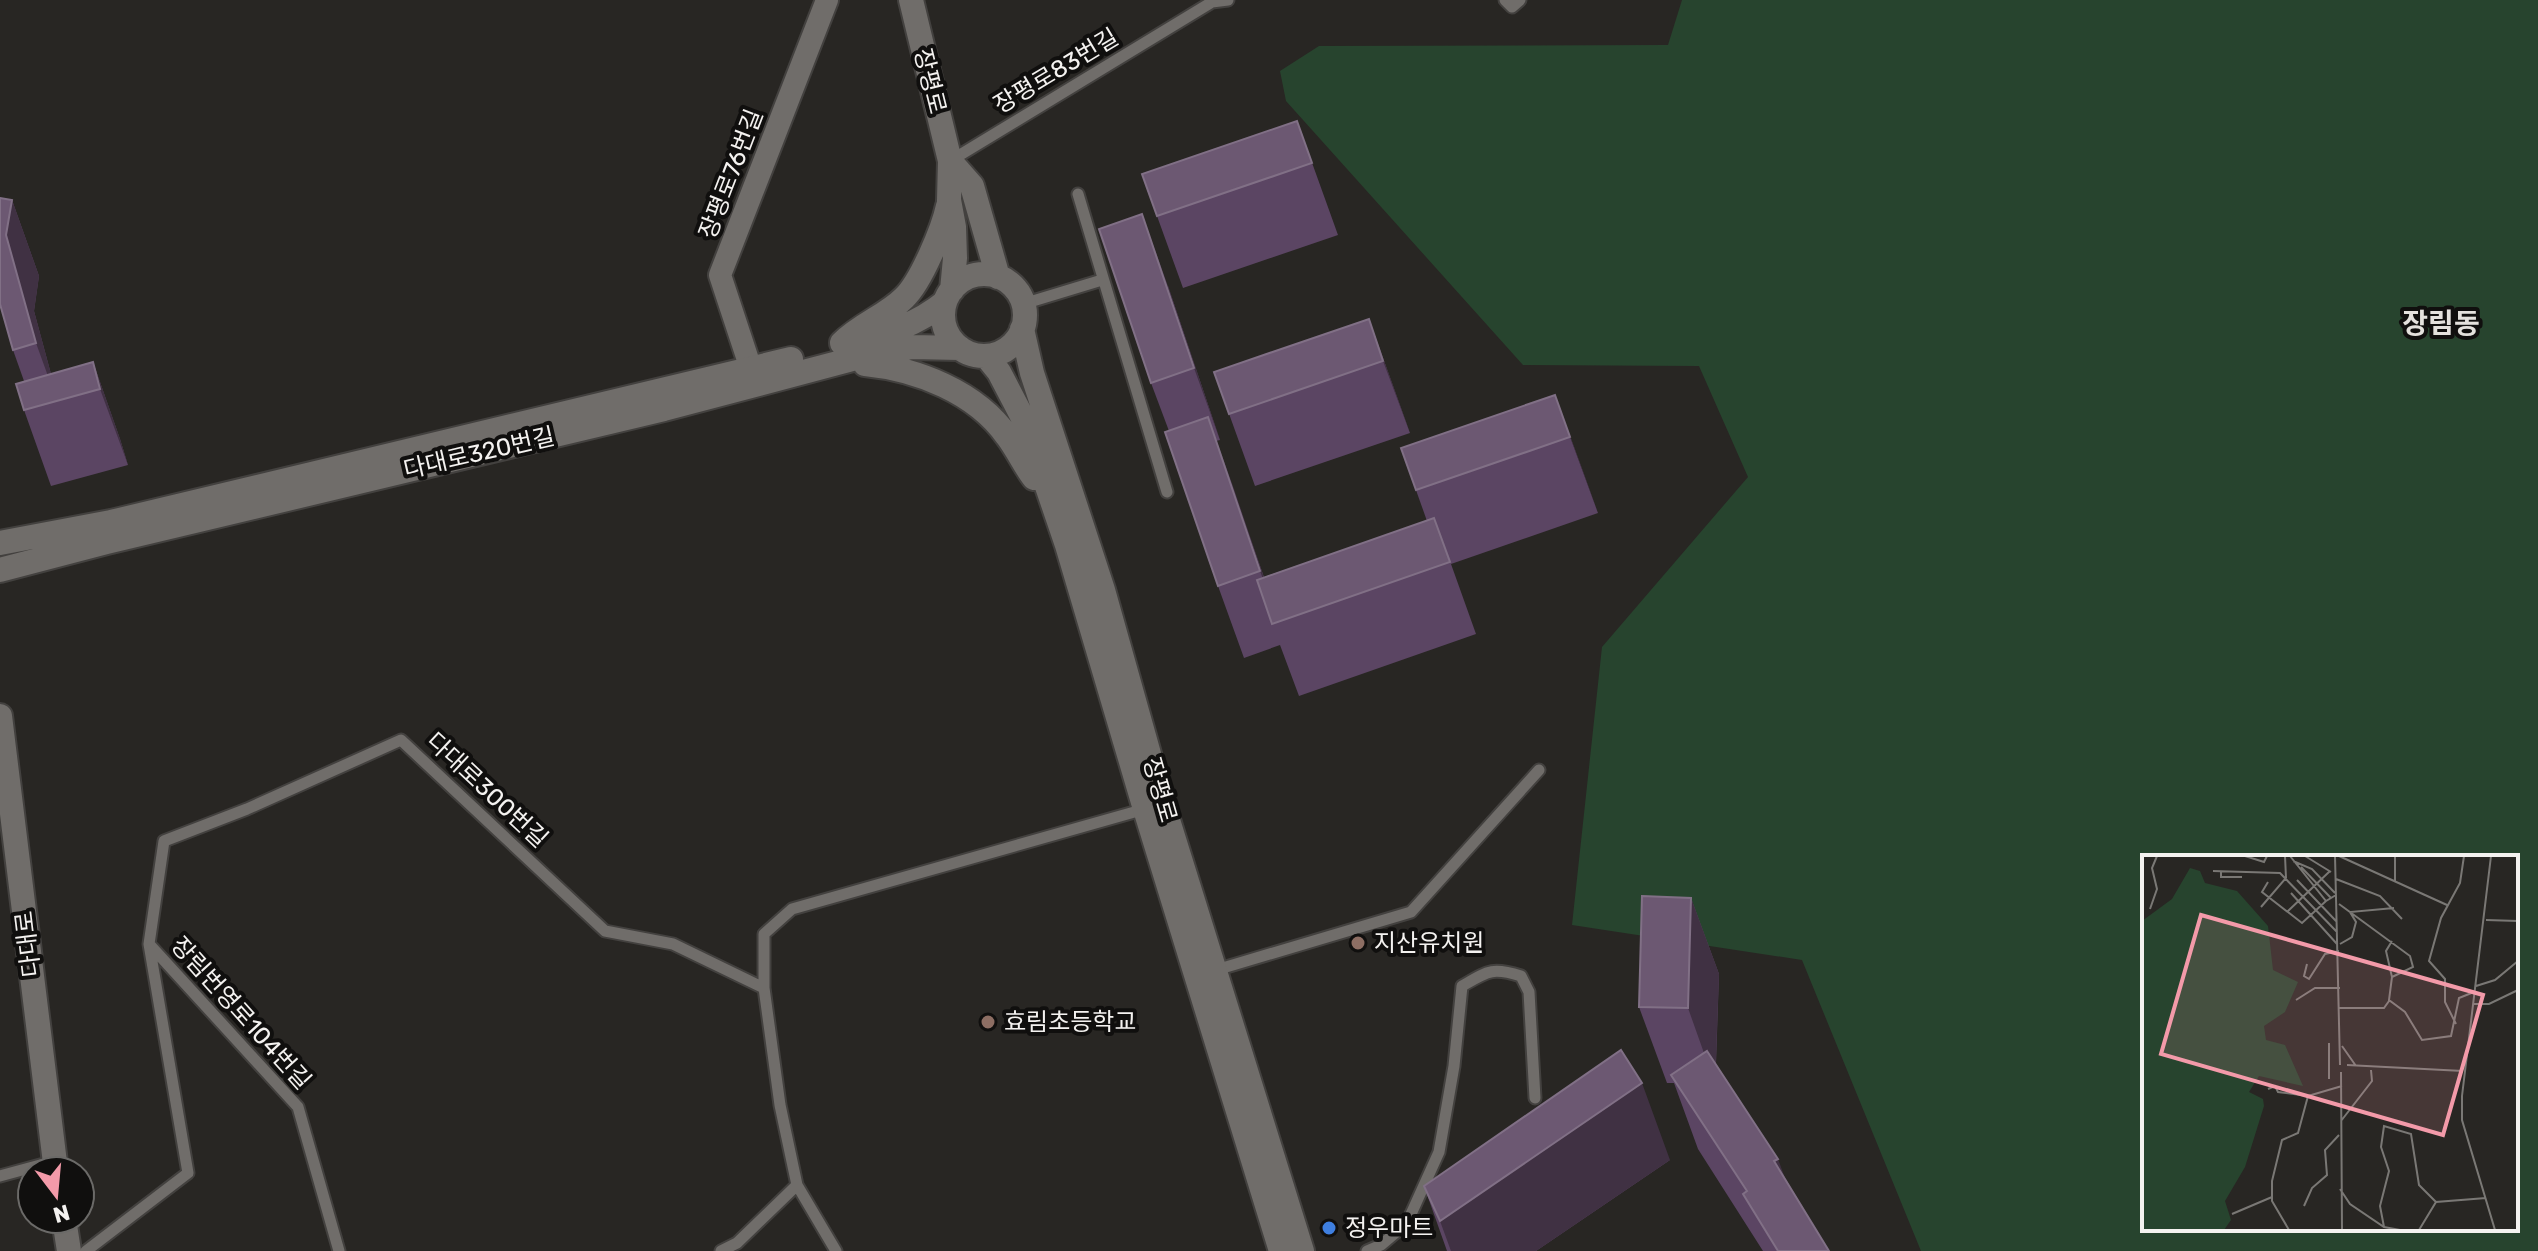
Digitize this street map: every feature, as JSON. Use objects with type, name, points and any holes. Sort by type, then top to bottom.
[{"type":"street","name":"장평로76번길","points":[[751,369],[720,275],[827,0]]},
{"type":"street","name":"장평로","points":[[911,0],[950,161]]},
{"type":"street","points":[[948,296],[966,278],[979,274],[998,277],[1014,287],[1022,317],[1011,345],[986,356],[972,354],[950,338],[944,325],[948,296],[955,258],[949,200],[950,161]]},
{"type":"street","points":[[950,161],[972,186],[998,277]]},
{"type":"street","points":[[949,200],[934,249],[905,298],[855,330],[840,354],[893,366],[927,378],[974,402],[1006,434],[1032,476],[1050,495]]},
{"type":"street","name":"다대로320번길","points":[[0,570],[664,409],[840,354],[929,315],[948,296]]},
{"type":"street","name":"장평로","points":[[1022,317],[1032,373],[1103,590],[1154,806]]},
{"type":"street","name":"다대로320번길","points":[[0,543],[111,522],[751,369],[840,354],[912,347],[960,348]]},
{"type":"street","name":"장평로","points":[[986,356],[999,372],[1025,422],[1302,1251]]},
{"type":"street","name":"다대로","points":[[0,716],[54,1155]]},
{"type":"street","name":"장평로","points":[[1207,973],[1281,1251]]},
{"type":"lane","name":"장평로83번길","points":[[950,161],[1212,1],[1228,0]]},
{"type":"lane","points":[[1505,0],[1512,7],[1520,0]]},
{"type":"lane","points":[[1078,194],[1167,492]]},
{"type":"lane","points":[[1022,317],[1102,280]]},
{"type":"lane","name":"다대로300번길","points":[[86,1251],[188,1173],[149,944],[164,841],[247,809],[401,740],[605,931],[673,944],[764,988]]},
{"type":"lane","points":[[1207,973],[1411,912],[1539,770]]},
{"type":"lane","points":[[836,1251],[797,1185],[780,1105],[764,988],[764,934],[792,909],[1154,806]]},
{"type":"lane","name":"장림번영로104번길","points":[[149,944],[298,1107],[339,1251]]},
{"type":"lane","points":[[1367,1251],[1381,1245],[1407,1223],[1439,1152],[1454,1066],[1462,986],[1482,974],[1500,969],[1521,976],[1529,992],[1535,1098]]},
{"type":"lane","points":[[721,1251],[737,1243],[797,1185]]},
{"type":"green space","points":[[1682,0],[2538,0],[2538,1251],[1921,1251],[1802,960],[1572,925],[1602,647],[1748,477],[1699,366],[1523,365],[1286,101],[1280,71],[1319,46],[1668,45]]},
{"type":"building","points":[[1297,121],[1312,163],[1157,216],[1142,174]]},
{"type":"building","points":[[0,198],[12,200],[6,235],[36,343],[13,350],[0,304]]},
{"type":"building","points":[[1142,214],[1194,368],[1151,383],[1099,229]]},
{"type":"building","points":[[1369,319],[1383,361],[1229,414],[1214,372]]},
{"type":"building","points":[[93,362],[100,389],[24,410],[16,384]]},
{"type":"building","points":[[1555,395],[1570,437],[1416,490],[1401,448]]},
{"type":"building","points":[[1208,417],[1260,571],[1218,586],[1165,432]]},
{"type":"building","points":[[1434,518],[1450,562],[1272,624],[1257,580]]},
{"type":"building","points":[[1642,896],[1691,898],[1688,1008],[1639,1007]]},
{"type":"building","points":[[1621,1050],[1642,1083],[1440,1221],[1424,1186]]},
{"type":"building","points":[[1707,1051],[1778,1159],[1774,1161],[1829,1251],[1778,1251],[1743,1194],[1747,1191],[1671,1075]]},
{"type":"place","name":"지산유치원","points":[[1358,943]]},
{"type":"place","name":"효림초등학교","points":[[988,1022]]},
{"type":"place","name":"정우마트","points":[[1329,1228]]},
{"type":"district","name":"장림동","points":[[2441,323]]}]
